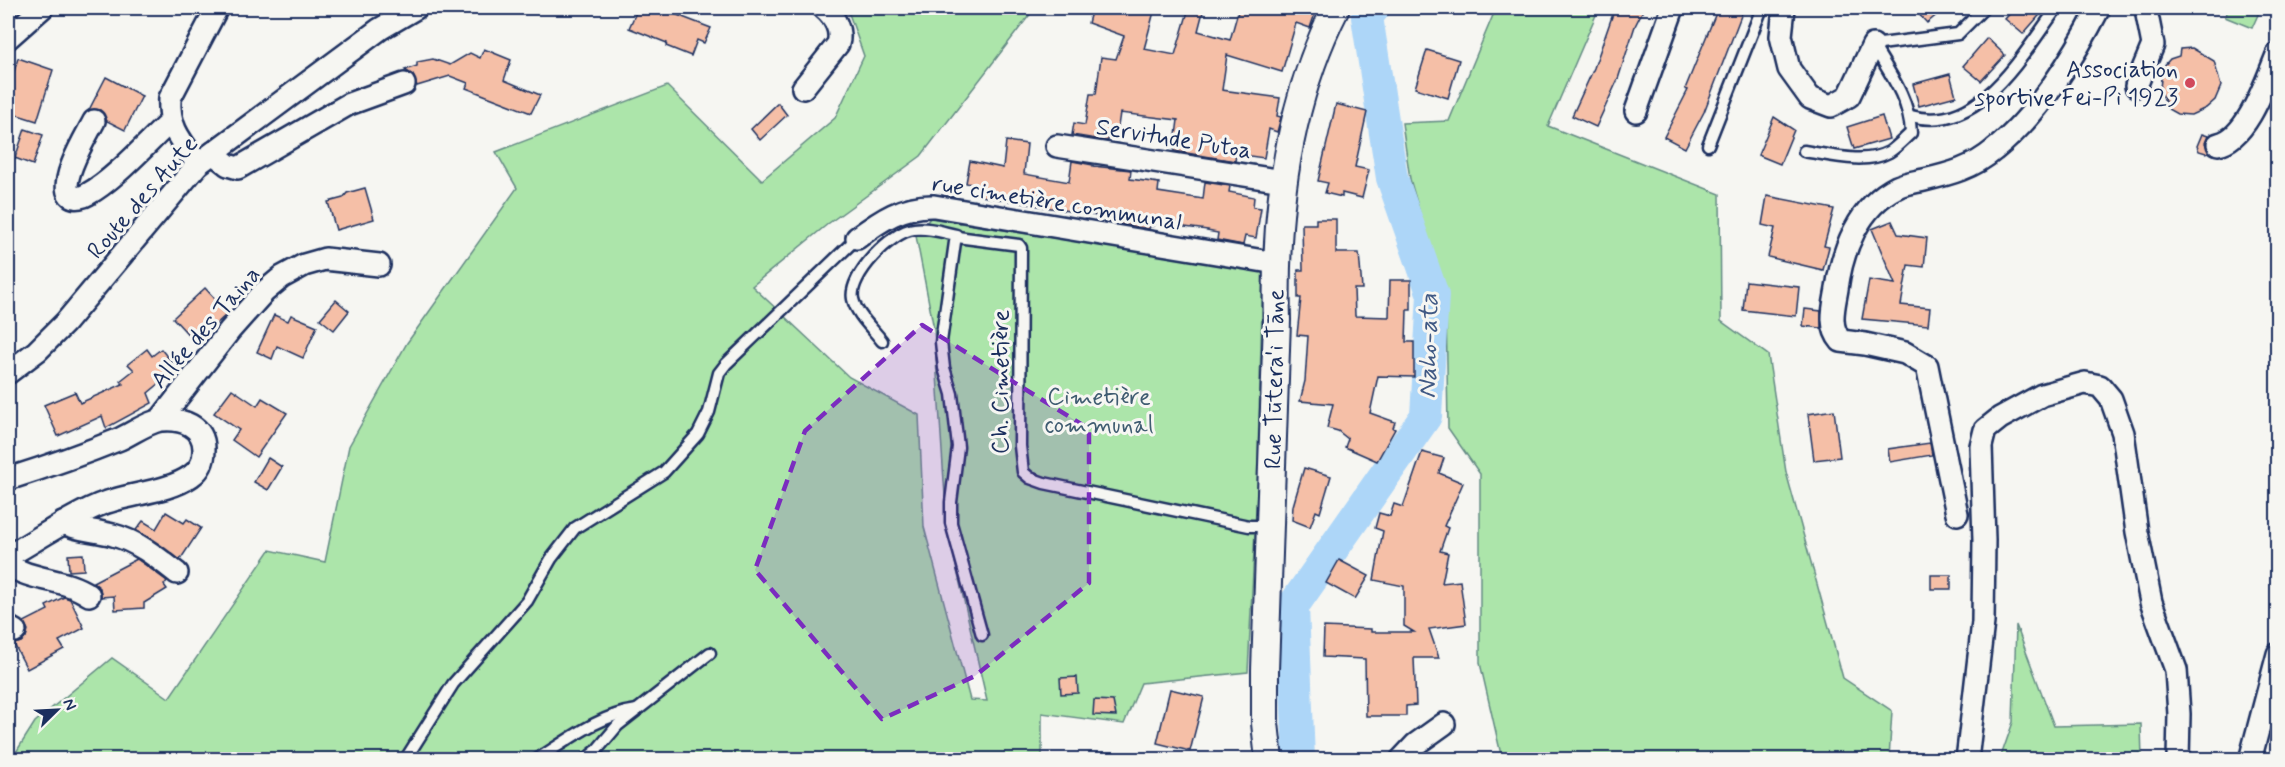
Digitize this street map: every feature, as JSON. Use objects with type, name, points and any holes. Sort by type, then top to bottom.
[{"type":"street","points":[[8,38],[42,8]]},
{"type":"street","points":[[217,8],[170,98],[169,114],[177,136],[206,159],[238,168],[349,104],[404,84]]},
{"type":"street","name":"Route des Aute","points":[[8,373],[37,351],[65,322],[206,159],[380,29],[416,8]]},
{"type":"street","points":[[803,87],[838,44],[840,36],[833,18],[825,8]]},
{"type":"street","name":"Rue Tūtera'i Tāne","points":[[1265,758],[1265,670],[1277,320],[1276,263],[1283,181],[1290,142],[1307,78],[1323,33],[1336,8]]},
{"type":"street","points":[[1636,111],[1673,8]]},
{"type":"street","points":[[1784,8],[1781,36],[1789,69],[1810,98],[1831,106],[1849,96],[1873,45]]},
{"type":"street","points":[[1957,514],[1927,366],[1905,353],[1841,341],[1833,328],[1833,312],[1840,267],[1857,225],[1883,198],[1898,186],[1955,172],[1978,163],[2031,114],[2063,68],[2099,8]]},
{"type":"street","points":[[2136,86],[2153,45],[2147,15],[2148,8]]},
{"type":"street","points":[[2218,144],[2233,138],[2253,109],[2277,53]]},
{"type":"street","points":[[94,121],[69,173],[66,184],[67,192],[72,197],[79,198],[96,189],[171,121]]},
{"type":"street","name":"Servitude Putoa","points":[[1057,146],[1283,181]]},
{"type":"street","name":"rue cimetière communal","points":[[857,238],[899,211],[934,206],[1276,263]]},
{"type":"street","name":"Allée des Taina","points":[[160,420],[230,330],[264,292],[282,277],[295,269],[326,259],[379,265]]},
{"type":"street","points":[[1967,759],[1983,622],[1984,540],[1981,446],[1985,430],[2000,418],[2042,395],[2085,383],[2100,386],[2111,399],[2123,434],[2137,532],[2151,602],[2176,670],[2179,714],[2178,759]]},
{"type":"street","points":[[8,479],[81,454],[160,420],[181,420],[191,425],[200,433],[204,443],[204,459],[200,468],[181,482],[100,504],[8,556]]},
{"type":"street","points":[[63,523],[78,530],[124,538],[155,556],[177,573]]},
{"type":"street","points":[[8,565],[20,573],[75,587],[89,595]]},
{"type":"street","points":[[2250,759],[2272,700],[2277,654]]},
{"type":"street","points":[[1401,759],[1416,744],[1444,724]]},
{"type":"lane","points":[[1707,145],[1762,8]]},
{"type":"lane","points":[[1804,151],[1849,158],[1876,157],[1891,151],[1911,132],[1911,116],[1873,45],[1958,34],[1983,8]]},
{"type":"lane","points":[[1911,116],[1922,119],[1951,117],[1974,106],[1999,86],[2057,8]]},
{"type":"lane","name":"Ch. Cimetière","points":[[882,341],[857,309],[852,297],[857,278],[884,245],[898,233],[914,229],[936,230],[957,237],[1019,245],[1021,248],[1020,446],[1023,472],[1029,478],[1044,483],[1249,526],[1270,526]]},
{"type":"lane","name":"Ch. Cimetière","points":[[957,237],[945,302],[941,342],[944,368],[952,394],[958,447],[951,502],[951,523],[982,635]]},
{"type":"lane","name":"rue cimetière communal","points":[[405,759],[453,684],[527,601],[551,559],[575,528],[664,472],[703,427],[714,397],[719,373],[726,364],[857,238]]},
{"type":"lane","points":[[585,759],[596,751],[618,725],[710,653]]},
{"type":"lane","points":[[537,759],[604,718],[637,710]]},
{"type":"highlighted area","points":[[922,325],[1089,429],[1089,583],[975,676],[882,719],[755,570],[805,431]]},
{"type":"green space","name":"Cimetière communal","points":[[847,8],[1035,8],[921,156],[829,223],[752,286],[849,377],[919,415],[924,527],[970,700],[987,701],[947,527],[934,329],[916,236],[930,218],[1263,272],[1257,489],[1248,672],[1141,683],[1124,724],[1042,713],[1042,759],[11,760],[35,722],[112,658],[169,698],[270,550],[325,562],[349,446],[407,343],[517,188],[496,152],[667,86],[762,180],[835,118],[864,56]]},
{"type":"green space","points":[[1496,8],[1599,8],[1548,126],[1720,194],[1721,321],[1768,355],[1786,472],[1843,678],[1892,711],[1889,759],[1502,759],[1480,663],[1480,474],[1448,428],[1446,302],[1410,179],[1402,123],[1449,121]]},
{"type":"green space","points":[[2229,8],[2261,8],[2252,28],[2225,17]]},
{"type":"green space","points":[[2016,625],[2054,726],[2141,724],[2142,759],[2000,759],[2013,722]]},
{"type":"building","points":[[638,8],[652,11],[654,8],[659,8],[711,28],[704,43],[697,40],[691,56],[666,46],[667,43],[629,28]]},
{"type":"building","points":[[1092,8],[1155,8],[1144,49],[1175,55],[1189,8],[1204,8],[1198,31],[1230,40],[1239,8],[1317,8],[1310,28],[1296,23],[1282,72],[1227,55],[1222,90],[1280,98],[1277,116],[1281,117],[1277,132],[1269,129],[1264,158],[1236,154],[1235,161],[1174,151],[1178,120],[1120,113],[1117,133],[1109,132],[1108,141],[1072,135],[1074,123],[1085,125],[1090,94],[1096,94],[1101,57],[1116,59],[1124,36],[1088,23]]},
{"type":"building","points":[[1615,8],[1644,8],[1635,26],[1618,79],[1596,127],[1572,116],[1594,68]]},
{"type":"building","points":[[1718,8],[1728,8],[1742,13],[1704,112],[1685,148],[1664,137],[1688,90],[1685,89]]},
{"type":"building","points":[[1913,8],[1945,8],[1927,23]]},
{"type":"building","points":[[2015,8],[2046,8],[2023,34],[2005,19]]},
{"type":"building","points":[[1987,38],[2005,55],[1981,81],[1963,66]]},
{"type":"building","name":"Association sportive Fei-Pi 1923","points":[[2192,48],[2214,61],[2221,86],[2215,100],[2206,108],[2191,115],[2177,114],[2168,109],[2160,89],[2162,68],[2170,59],[2179,56],[2180,49]]},
{"type":"building","points":[[484,49],[511,60],[504,80],[540,95],[531,113],[466,88],[468,83],[450,76],[417,86],[413,75],[405,70],[417,66],[417,62],[433,59],[450,65],[470,53],[480,58]]},
{"type":"building","points":[[1427,50],[1459,60],[1448,98],[1415,88]]},
{"type":"building","points":[[18,58],[53,70],[37,121],[8,112],[8,92]]},
{"type":"building","points":[[1950,74],[1956,96],[1919,106],[1913,84]]},
{"type":"building","points":[[106,77],[142,96],[125,130],[107,121],[100,110],[89,110]]},
{"type":"building","points":[[778,103],[787,115],[760,140],[751,129]]},
{"type":"building","points":[[1336,104],[1367,112],[1355,167],[1369,170],[1362,198],[1342,193],[1342,197],[1325,193],[1328,183],[1318,181]]},
{"type":"building","points":[[1882,116],[1889,139],[1854,149],[1847,127]]},
{"type":"building","points":[[1774,117],[1794,130],[1780,164],[1758,155]]},
{"type":"building","points":[[25,129],[43,135],[33,165],[15,158]]},
{"type":"building","points":[[2202,134],[2208,136],[2205,143],[2209,152],[2206,153],[2199,151],[2197,146]]},
{"type":"building","points":[[1006,141],[1027,144],[1024,174],[1069,182],[1072,161],[1131,170],[1130,179],[1159,183],[1158,192],[1203,199],[1205,182],[1230,186],[1229,192],[1254,197],[1253,207],[1261,208],[1256,238],[1245,236],[1243,245],[1217,240],[1218,233],[1208,230],[1154,223],[1149,229],[1109,222],[1109,218],[975,195],[977,185],[966,183],[970,161],[1003,168]]},
{"type":"building","points":[[365,188],[374,219],[336,230],[328,202]]},
{"type":"building","points":[[1767,196],[1834,209],[1824,246],[1829,247],[1823,270],[1768,257],[1775,228],[1762,225]]},
{"type":"building","points":[[1316,219],[1336,219],[1336,253],[1359,253],[1362,289],[1354,289],[1355,316],[1389,317],[1390,280],[1411,280],[1411,310],[1407,310],[1406,342],[1414,342],[1414,377],[1378,376],[1370,413],[1395,422],[1393,428],[1395,429],[1377,461],[1345,447],[1348,439],[1338,431],[1327,428],[1333,404],[1300,401],[1305,381],[1308,336],[1297,335],[1301,298],[1298,298],[1298,270],[1303,270],[1302,224],[1316,224]]},
{"type":"building","points":[[1892,221],[1898,234],[1927,238],[1924,267],[1908,265],[1901,305],[1930,308],[1928,325],[1862,319],[1869,280],[1895,284],[1872,229]]},
{"type":"building","points":[[1746,281],[1799,287],[1796,316],[1743,310]]},
{"type":"building","points":[[205,288],[228,313],[196,343],[173,318]]},
{"type":"building","points":[[336,300],[349,311],[334,330],[320,319]]},
{"type":"building","points":[[1805,309],[1821,311],[1821,328],[1803,326]]},
{"type":"building","points":[[274,315],[288,321],[291,315],[317,326],[303,358],[277,346],[272,359],[257,352]]},
{"type":"building","points":[[147,349],[152,356],[161,349],[177,369],[148,393],[152,403],[106,428],[102,416],[58,436],[44,405],[75,392],[80,403],[123,384],[120,381],[134,370],[128,364]]},
{"type":"building","points":[[232,389],[257,406],[262,398],[287,413],[256,457],[232,440],[239,430],[214,413]]},
{"type":"building","points":[[1834,410],[1840,457],[1814,460],[1808,414]]},
{"type":"building","points":[[1930,443],[1932,455],[1890,462],[1888,449]]},
{"type":"building","points":[[1422,452],[1444,458],[1439,473],[1463,483],[1444,526],[1448,528],[1440,551],[1448,553],[1442,583],[1460,581],[1466,624],[1429,629],[1439,658],[1414,658],[1416,705],[1406,706],[1406,716],[1366,716],[1365,659],[1323,657],[1324,627],[1371,629],[1371,632],[1414,632],[1404,626],[1404,586],[1374,580],[1383,531],[1375,528],[1379,513],[1390,516],[1394,504],[1403,507]]},
{"type":"building","points":[[268,458],[282,467],[268,490],[254,482]]},
{"type":"building","points":[[1304,468],[1331,476],[1320,513],[1316,511],[1310,527],[1292,520],[1293,506]]},
{"type":"building","points":[[166,512],[184,523],[187,519],[201,528],[180,560],[136,530],[143,521],[156,529]]},
{"type":"building","points":[[83,554],[84,570],[69,571],[68,555]]},
{"type":"building","points":[[137,559],[167,581],[164,585],[167,589],[144,603],[144,608],[115,610],[114,596],[101,597],[100,588],[93,582]]},
{"type":"building","points":[[1339,560],[1369,576],[1355,599],[1326,583]]},
{"type":"building","points":[[1931,575],[1951,575],[1951,589],[1931,589]]},
{"type":"building","points":[[64,597],[70,599],[84,628],[59,641],[64,649],[27,669],[14,644],[26,637],[28,630],[24,622],[48,610],[46,606]]},
{"type":"building","points":[[1077,677],[1078,693],[1061,694],[1060,678]]},
{"type":"building","points":[[1170,689],[1204,697],[1190,751],[1157,743]]},
{"type":"building","points":[[1094,700],[1113,701],[1116,716],[1093,715]]},
{"type":"waterway","name":"Naho-ata","points":[[1299,760],[1293,606],[1426,416],[1433,295],[1392,178],[1367,17],[1374,8]]},
{"type":"place","name":"Association sportive Fei-Pi 1923","points":[[2190,83]]}]
